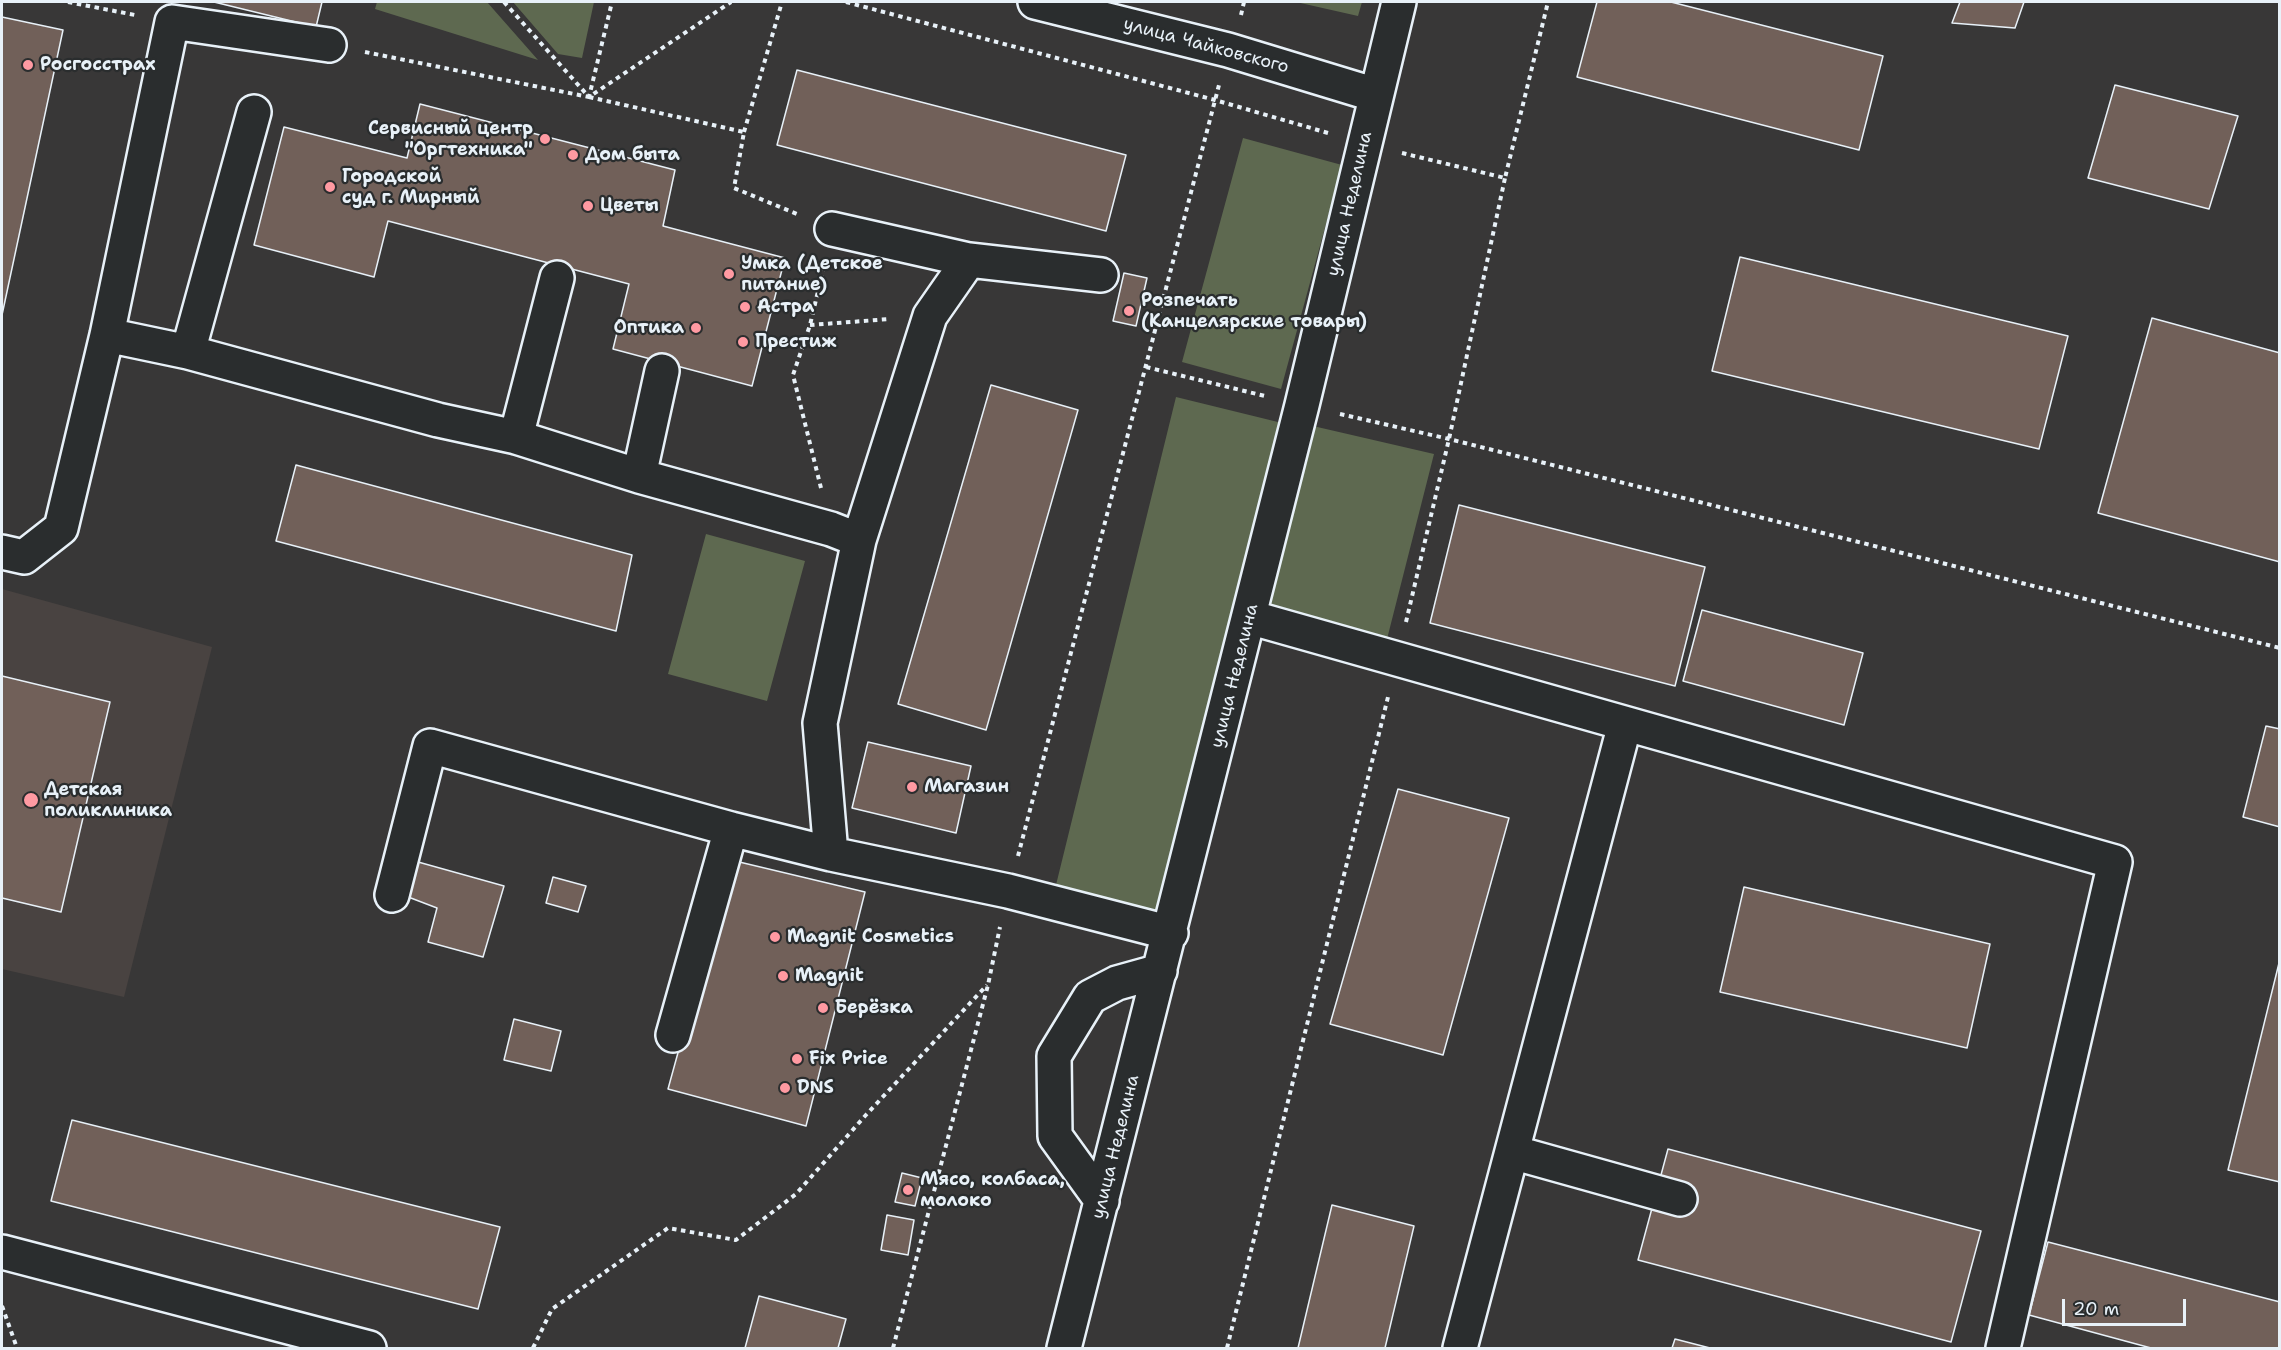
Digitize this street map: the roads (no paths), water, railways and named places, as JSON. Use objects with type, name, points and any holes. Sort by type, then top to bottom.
[{"type":"street","name":"улица Чайковского","points":[[1035,2],[1228,50],[1376,95]]},
{"type":"street","name":"улица Неделина","points":[[1064,1348],[1302,405],[1399,2]]},
{"type":"street","points":[[2,552],[24,557],[61,528],[107,335],[172,22],[329,45]]},
{"type":"street","points":[[188,352],[254,112]]},
{"type":"street","points":[[832,229],[969,260],[1101,275]]},
{"type":"street","points":[[831,854],[820,723],[845,534],[930,316],[969,260]]},
{"type":"street","points":[[516,436],[557,278]]},
{"type":"street","points":[[107,335],[188,352],[438,420],[516,436],[639,476],[845,534]]},
{"type":"street","points":[[639,476],[662,371]]},
{"type":"street","points":[[1249,617],[2115,862],[2003,1348]]},
{"type":"street","points":[[1460,1348],[1625,724]]},
{"type":"street","points":[[392,895],[430,746],[731,829],[831,854],[1008,891],[1170,933]]},
{"type":"street","points":[[673,1035],[731,829]]},
{"type":"street","points":[[1102,1202],[1055,1136],[1054,1056],[1090,997],[1117,982],[1160,971]]},
{"type":"street","points":[[1512,1152],[1680,1199]]},
{"type":"street","points":[[2,1252],[369,1348]]},
{"type":"place","name":"Росгосстрах","points":[[28,65]]},
{"type":"place","name":"Сервисный центр \"Оргтехника\"","points":[[545,139]]},
{"type":"place","name":"Дом быта","points":[[573,155]]},
{"type":"place","name":"Городской суд г. Мирный","points":[[330,187]]},
{"type":"place","name":"Цветы","points":[[588,206]]},
{"type":"place","name":"Умка (Детское питание)","points":[[729,274]]},
{"type":"place","name":"Астра","points":[[745,307]]},
{"type":"place","name":"Розпечать (Канцелярские товары)","points":[[1129,311]]},
{"type":"place","name":"Оптика","points":[[696,328]]},
{"type":"place","name":"Престиж","points":[[743,342]]},
{"type":"place","name":"Магазин","points":[[912,787]]},
{"type":"place","name":"Детская поликлиника","points":[[31,800]]},
{"type":"place","name":"Magnit Cosmetics","points":[[775,937]]},
{"type":"place","name":"Magnit","points":[[783,976]]},
{"type":"place","name":"Берёзка","points":[[823,1008]]},
{"type":"place","name":"Fix Price","points":[[797,1059]]},
{"type":"place","name":"DNS","points":[[785,1088]]},
{"type":"place","name":"Мясо, колбаса, молоко","points":[[908,1190]]}]
